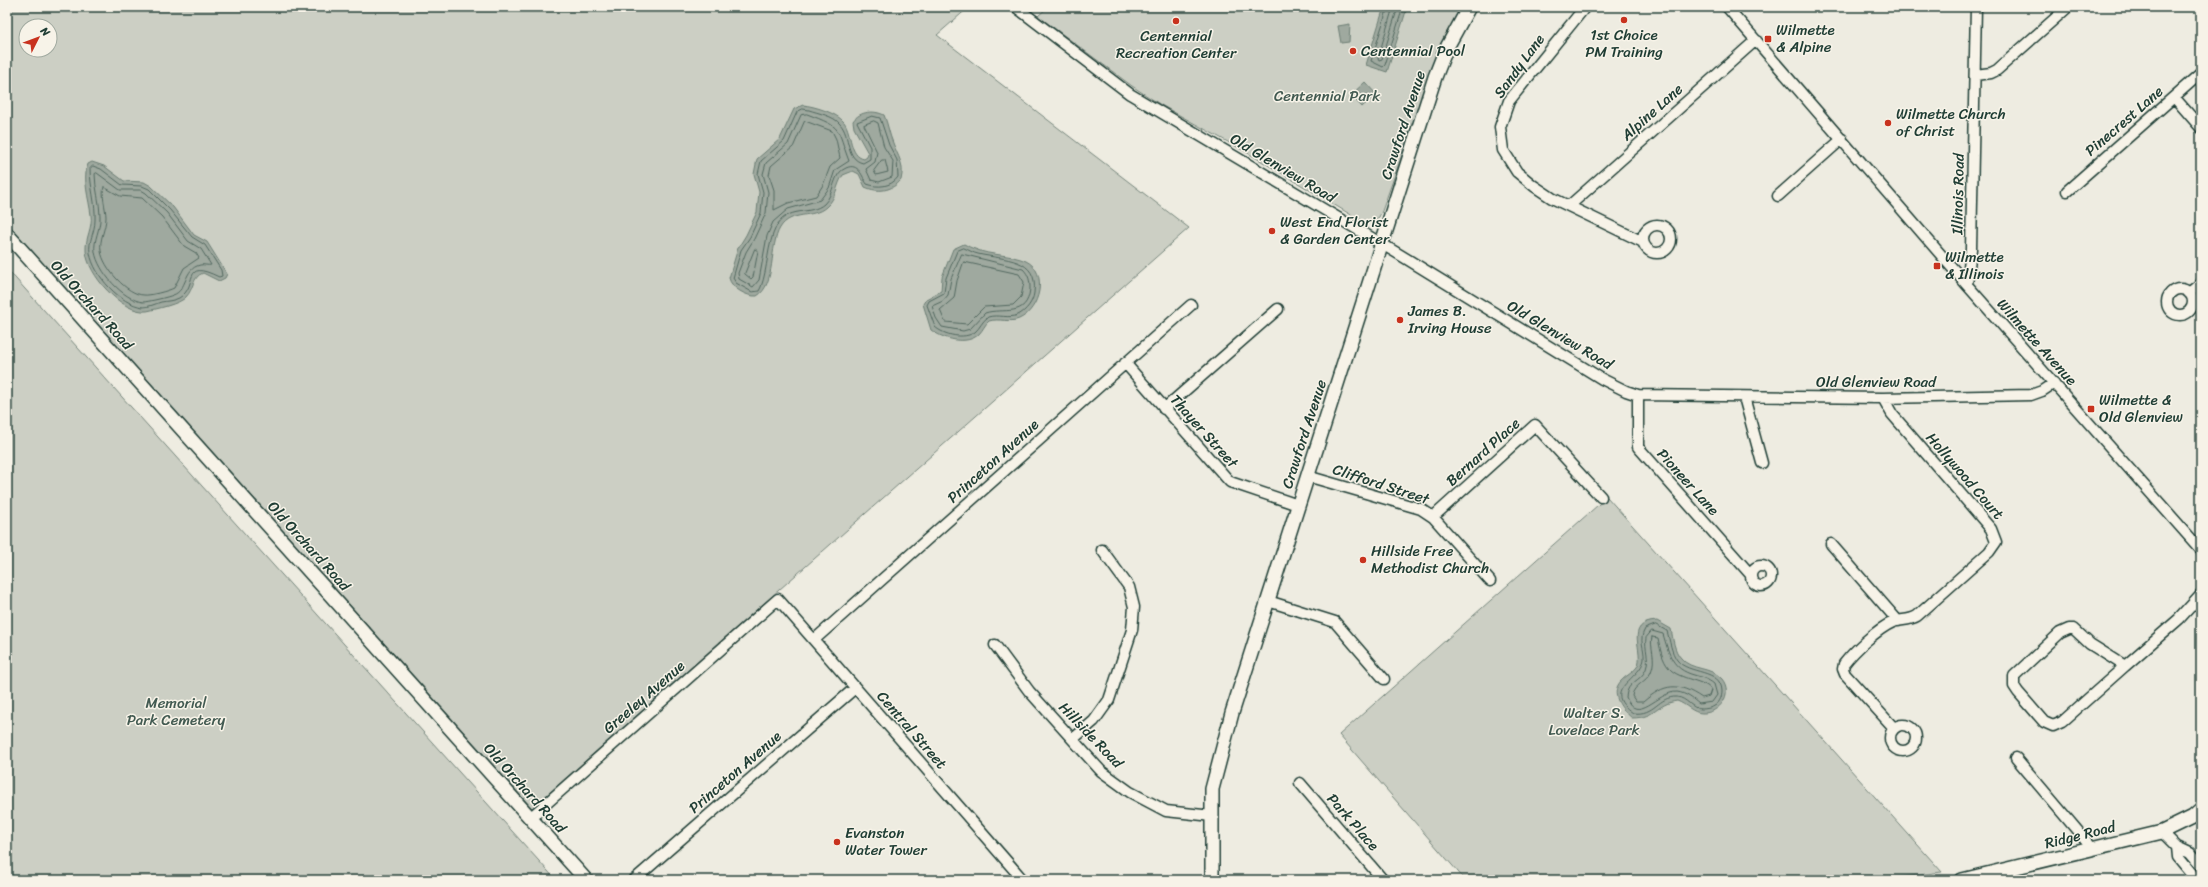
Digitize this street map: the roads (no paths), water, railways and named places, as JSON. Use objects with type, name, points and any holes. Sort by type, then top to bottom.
[{"type":"main road","name":"Crawford Avenue","points":[[1212,880],[1212,788],[1232,713],[1380,243],[1435,77],[1446,49],[1469,7]]},
{"type":"main road","name":"Old Orchard Road","points":[[7,234],[586,880]]},
{"type":"main road","name":"Ridge Road","points":[[1962,880],[2162,832],[2193,817],[2201,810]]},
{"type":"street","name":"Old Glenview Road","points":[[1016,7],[1130,94],[1380,243],[1602,379],[1638,395],[1883,398],[2031,395],[2042,391],[2054,383]]},
{"type":"street","name":"Sandy Lane","points":[[1585,7],[1509,101],[1500,127],[1503,150],[1517,172],[1534,186],[1569,206],[1643,242]]},
{"type":"street","name":"Wilmette Avenue","points":[[1727,7],[1967,285],[2201,550]]},
{"type":"street","name":"Illinois Road","points":[[1967,285],[1971,249],[1976,7]]},
{"type":"street","points":[[1975,75],[1992,73],[1997,70],[2068,7]]},
{"type":"street","name":"Alpine Lane","points":[[1569,206],[1756,40]]},
{"type":"street","name":"Pinecrest Lane","points":[[2068,191],[2201,73]]},
{"type":"street","points":[[2174,97],[2201,128]]},
{"type":"street","points":[[1778,196],[1842,139]]},
{"type":"street","points":[[2190,293],[2201,283]]},
{"type":"street","name":"Princeton Avenue","points":[[814,640],[1191,305]]},
{"type":"street","points":[[1164,409],[1278,309]]},
{"type":"street","name":"Thayer Street","points":[[1125,363],[1230,482],[1298,505]]},
{"type":"street","name":"Pioneer Lane","points":[[1638,395],[1638,448],[1751,576]]},
{"type":"street","points":[[1744,397],[1762,463]]},
{"type":"street","name":"Hollywood Court","points":[[1883,398],[1892,414],[1991,529],[1996,542],[1989,552],[1917,616],[1909,620],[1898,621],[1880,630],[1848,659],[1843,669],[1845,674],[1894,728]]},
{"type":"street","name":"Bernard Place","points":[[1433,516],[1535,425],[1601,497]]},
{"type":"street","name":"Clifford Street","points":[[1307,476],[1421,509],[1433,516],[1490,581]]},
{"type":"street","points":[[1831,544],[1898,621]]},
{"type":"street","points":[[1073,739],[1094,721],[1109,700],[1132,630],[1134,607],[1129,588],[1102,550]]},
{"type":"street","points":[[2125,666],[2090,644],[2074,629],[2069,628],[2060,633],[2018,671],[2014,676],[2014,686],[2044,722],[2053,726],[2062,722],[2179,619],[2201,595]]},
{"type":"street","name":"Greeley Avenue","points":[[530,818],[778,599]]},
{"type":"street","name":"Central Street","points":[[778,599],[1023,880]]},
{"type":"street","points":[[1268,601],[1336,622],[1384,679]]},
{"type":"street","name":"Hillside Road","points":[[995,645],[1029,691],[1100,771],[1130,792],[1166,811],[1212,816]]},
{"type":"street","name":"Princeton Avenue","points":[[634,880],[855,688]]},
{"type":"street","points":[[2016,758],[2092,848]]},
{"type":"street","name":"Park Place","points":[[1300,783],[1383,880]]},
{"type":"street","points":[[2162,832],[2177,847],[2190,853],[2201,866]]},
{"type":"street","points":[[2177,847],[2178,857],[2197,880]]},
{"type":"water","points":[[1384,7],[1407,8],[1387,72],[1366,65]]},
{"type":"water","points":[[1350,24],[1349,42],[1341,43],[1338,26]]},
{"type":"water","points":[[1365,82],[1376,94],[1362,107],[1351,95]]},
{"type":"water","points":[[803,105],[825,110],[841,119],[847,127],[853,149],[859,157],[864,159],[867,157],[868,153],[854,128],[853,121],[859,115],[867,112],[876,112],[884,115],[902,165],[901,180],[889,189],[875,190],[865,187],[859,174],[853,171],[843,175],[832,200],[826,207],[815,213],[790,219],[780,228],[774,245],[770,274],[767,283],[763,291],[757,296],[749,295],[736,288],[730,282],[729,278],[738,248],[757,212],[759,192],[754,174],[757,159],[780,139],[794,109]]},
{"type":"water","points":[[92,162],[104,166],[124,181],[144,182],[151,186],[173,207],[194,235],[207,242],[227,274],[225,278],[219,281],[203,273],[197,277],[189,294],[183,300],[168,306],[147,311],[137,310],[127,306],[117,299],[99,281],[92,270],[86,251],[91,219],[86,189],[86,170],[88,164]]},
{"type":"water","points":[[964,244],[981,251],[1014,257],[1026,261],[1033,266],[1038,273],[1039,291],[1037,300],[1032,308],[1019,319],[1008,321],[989,321],[974,338],[968,340],[955,340],[942,336],[931,330],[923,304],[926,299],[941,291],[942,277],[953,249]]},
{"type":"water","points":[[1657,621],[1671,629],[1677,652],[1685,662],[1695,667],[1712,672],[1722,679],[1726,691],[1723,702],[1719,707],[1708,712],[1699,713],[1677,701],[1664,705],[1646,716],[1632,718],[1624,711],[1618,701],[1616,691],[1621,681],[1637,667],[1639,654],[1637,639],[1640,627],[1646,623]]},
{"type":"place","name":"1st Choice PM Training","points":[[1624,20]]},
{"type":"place","name":"Centennial Recreation Center","points":[[1176,21]]},
{"type":"place","name":"Wilmette & Alpine","points":[[1768,39]]},
{"type":"place","name":"Centennial Pool","points":[[1353,51]]},
{"type":"place","name":"Wilmette Church of Christ","points":[[1888,123]]},
{"type":"place","name":"West End Florist & Garden Center","points":[[1272,231]]},
{"type":"place","name":"Wilmette & Illinois","points":[[1937,266]]},
{"type":"place","name":"James B. Irving House","points":[[1400,320]]},
{"type":"place","name":"Wilmette & Old Glenview","points":[[2091,409]]},
{"type":"place","name":"Hillside Free Methodist Church","points":[[1363,560]]},
{"type":"place","name":"Evanston Water Tower","points":[[837,842]]},
{"type":"park label","name":"Centennial Park","points":[[1327,96]]},
{"type":"park label","name":"Memorial Park Cemetery","points":[[176,712]]},
{"type":"park label","name":"Walter S. Lovelace Park","points":[[1594,722]]}]
